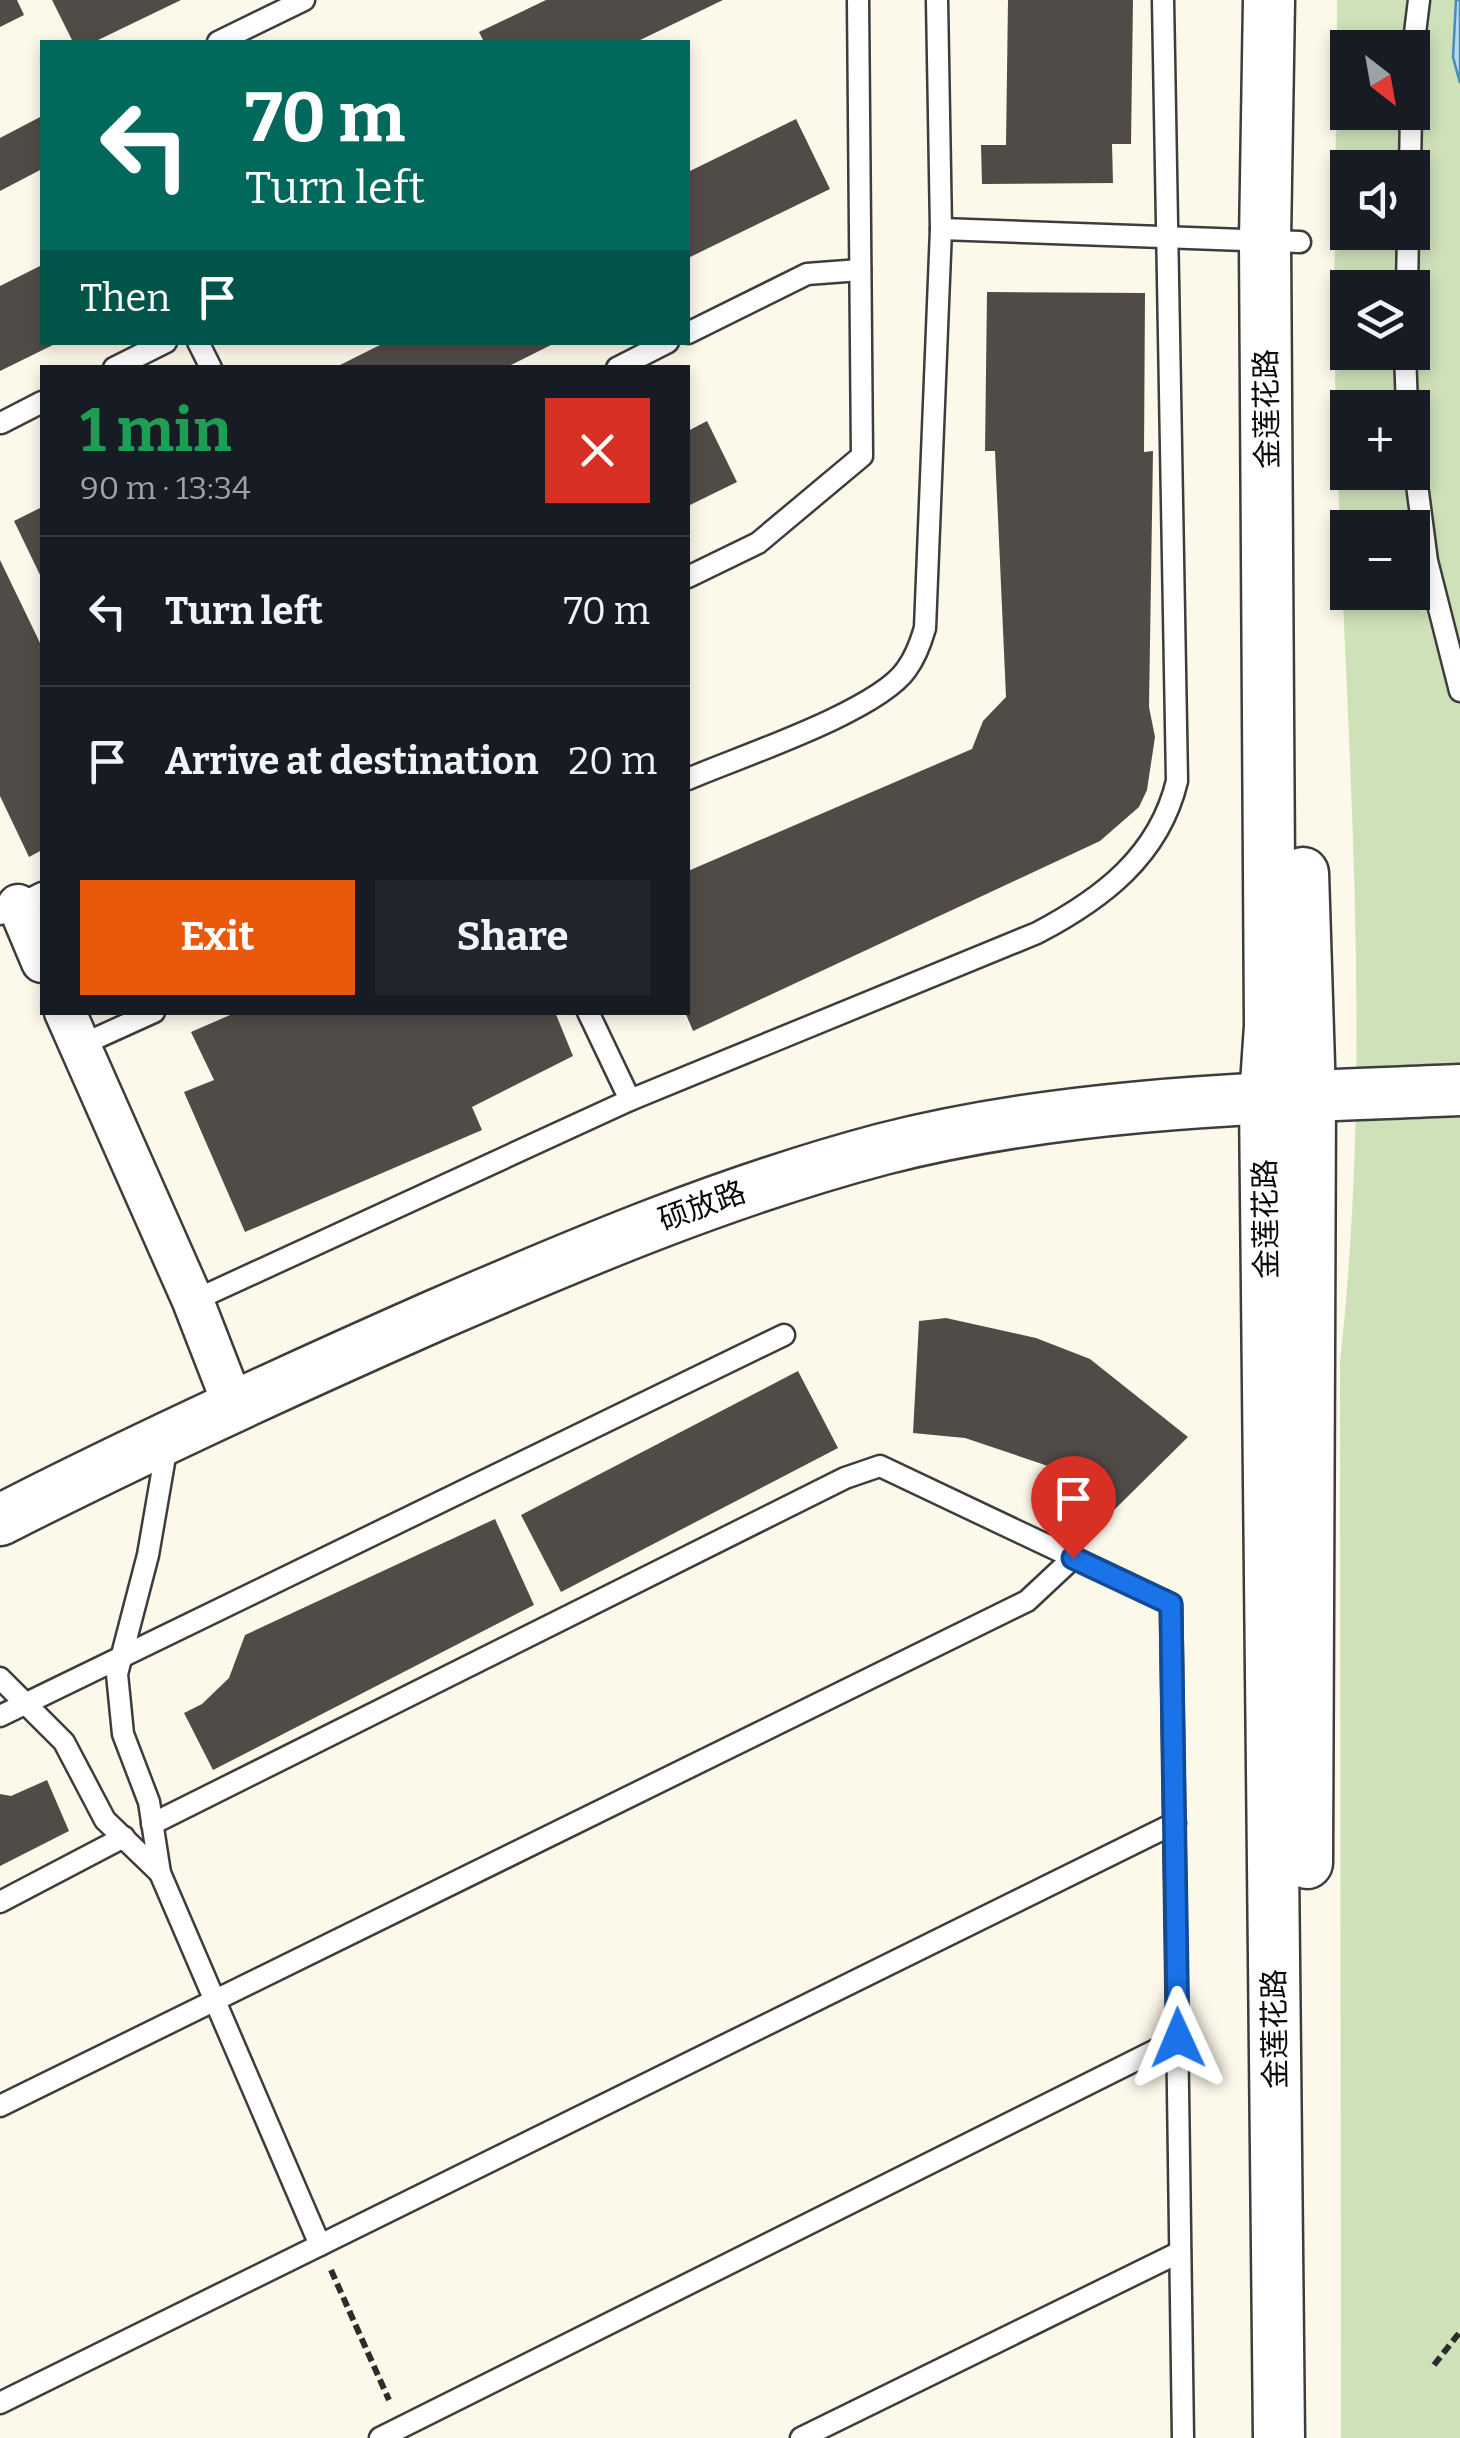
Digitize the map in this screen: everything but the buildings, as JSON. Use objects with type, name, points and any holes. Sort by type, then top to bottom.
[{"type":"street","name":"金莲花路","points":[[1269,0],[1282,240]]},
{"type":"street","name":"金莲花路","points":[[1300,0],[1282,240],[1270,656],[1270,1026],[1287,1098],[1306,2438]]},
{"type":"street","points":[[20,904],[40,957]]},
{"type":"street","points":[[72,1029],[233,1404]]},
{"type":"street","name":"硕放路","points":[[0,1520],[169,1433],[592,1247],[758,1186],[886,1148],[990,1128],[1287,1098],[1460,1090]]},
{"type":"street","name":"金莲花路","points":[[1279,2438],[1287,1098]]},
{"type":"lane","points":[[222,40],[304,0]]},
{"type":"lane","points":[[690,576],[758,542],[862,456],[858,0]]},
{"type":"lane","points":[[690,778],[876,698],[906,671],[920,642],[926,608],[941,229],[938,0]]},
{"type":"lane","points":[[192,1302],[630,1100],[1037,933],[1080,910],[1125,875],[1154,839],[1170,808],[1177,781],[1163,0]]},
{"type":"lane","points":[[1415,30],[1419,0]]},
{"type":"lane","points":[[941,229],[1282,240]]},
{"type":"lane","points":[[690,332],[806,274],[860,270]]},
{"type":"lane","points":[[120,365],[160,345]]},
{"type":"lane","points":[[624,365],[662,345]]},
{"type":"lane","points":[[1,422],[40,403]]},
{"type":"lane","points":[[1418,490],[1427,560],[1460,691]]},
{"type":"lane","points":[[72,1029],[140,1015]]},
{"type":"lane","points":[[589,1015],[630,1100]]},
{"type":"lane","points":[[0,1716],[784,1335]]},
{"type":"lane","points":[[169,1433],[148,1555],[117,1674],[123,1734],[149,1802],[160,1873],[320,2245]]},
{"type":"lane","points":[[152,1824],[846,1478],[880,1466],[1171,1604],[1184,2438]]},
{"type":"lane","points":[[0,2106],[1027,1601],[1073,1558]]},
{"type":"lane","points":[[0,1678],[64,1742],[105,1820],[160,1873]]},
{"type":"lane","points":[[0,2403],[1174,1823]]},
{"type":"lane","points":[[0,1902],[124,1838]]},
{"type":"lane","points":[[380,2438],[1178,2038]]},
{"type":"lane","points":[[801,2438],[1180,2252]]},
{"type":"path","points":[[320,2245],[402,2427]]},
{"type":"path","points":[[1434,2365],[1460,2332]]},
{"type":"green space","points":[[1337,0],[1460,0],[1460,2438],[1341,2438],[1340,1362],[1350,1244],[1356,1007],[1343,610],[1430,610],[1430,510],[1339,510],[1339,490],[1430,490],[1430,390],[1336,390],[1335,370],[1430,370],[1430,270],[1335,270],[1335,250],[1430,250],[1430,150],[1336,150],[1336,130],[1430,130],[1430,30],[1337,30]]},
{"type":"water","points":[[1456,0],[1460,0],[1460,83],[1453,57]]},
{"type":"route","points":[[1073,1558],[1171,1604],[1178,2038]]}]
